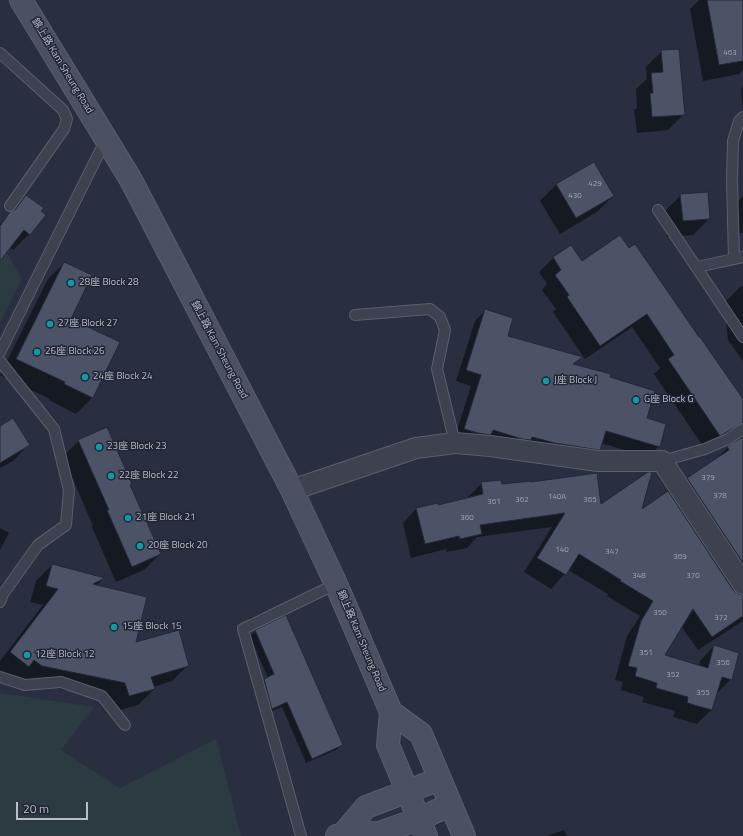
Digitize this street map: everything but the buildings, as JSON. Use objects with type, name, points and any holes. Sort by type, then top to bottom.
[{"type":"main road","name":"錦上路 Kam Sheung Road","points":[[21,0],[131,180],[292,490],[336,584],[391,712],[388,745],[422,827]]},
{"type":"main road","points":[[391,712],[421,734],[464,836]]},
{"type":"main road","points":[[340,835],[366,807],[440,779]]},
{"type":"main road","points":[[340,835],[379,833],[422,827],[450,805]]},
{"type":"street","points":[[292,490],[416,448],[455,443],[490,446],[598,461],[662,461],[743,584]]},
{"type":"lane","points":[[0,53],[63,110],[67,120],[64,129],[10,206]]},
{"type":"lane","points":[[696,267],[738,258],[732,180],[733,141],[739,121],[743,116]]},
{"type":"lane","points":[[0,352],[106,139]]},
{"type":"lane","points":[[658,210],[743,337]]},
{"type":"lane","points":[[355,315],[430,309],[440,317],[445,330],[437,369],[455,443]]},
{"type":"lane","points":[[0,360],[54,429],[68,490],[66,525],[38,545],[3,594],[0,602]]},
{"type":"lane","points":[[662,461],[705,449],[728,439],[743,429]]},
{"type":"lane","points":[[301,836],[243,629],[336,584]]},
{"type":"lane","points":[[0,677],[25,685],[60,682],[102,696],[125,725]]},
{"type":"shaded area","points":[[0,246],[3,246],[22,279],[0,323]]},
{"type":"shaded area","points":[[0,693],[94,707],[61,750],[120,788],[216,739],[241,836],[0,836]]},
{"type":"place","name":"28座 Block 28","points":[[71,283]]},
{"type":"place","name":"27座 Block 27","points":[[50,324]]},
{"type":"place","name":"26座 Block 26","points":[[37,352]]},
{"type":"place","name":"24座 Block 24","points":[[85,377]]},
{"type":"place","name":"J座 Block J","points":[[546,381]]},
{"type":"place","name":"G座 Block G","points":[[636,400]]},
{"type":"place","name":"23座 Block 23","points":[[99,447]]},
{"type":"place","name":"22座 Block 22","points":[[111,476]]},
{"type":"place","name":"21座 Block 21","points":[[128,518]]},
{"type":"place","name":"20座 Block 20","points":[[140,546]]},
{"type":"place","name":"15座 Block 15","points":[[114,627]]},
{"type":"place","name":"12座 Block 12","points":[[27,655]]}]
